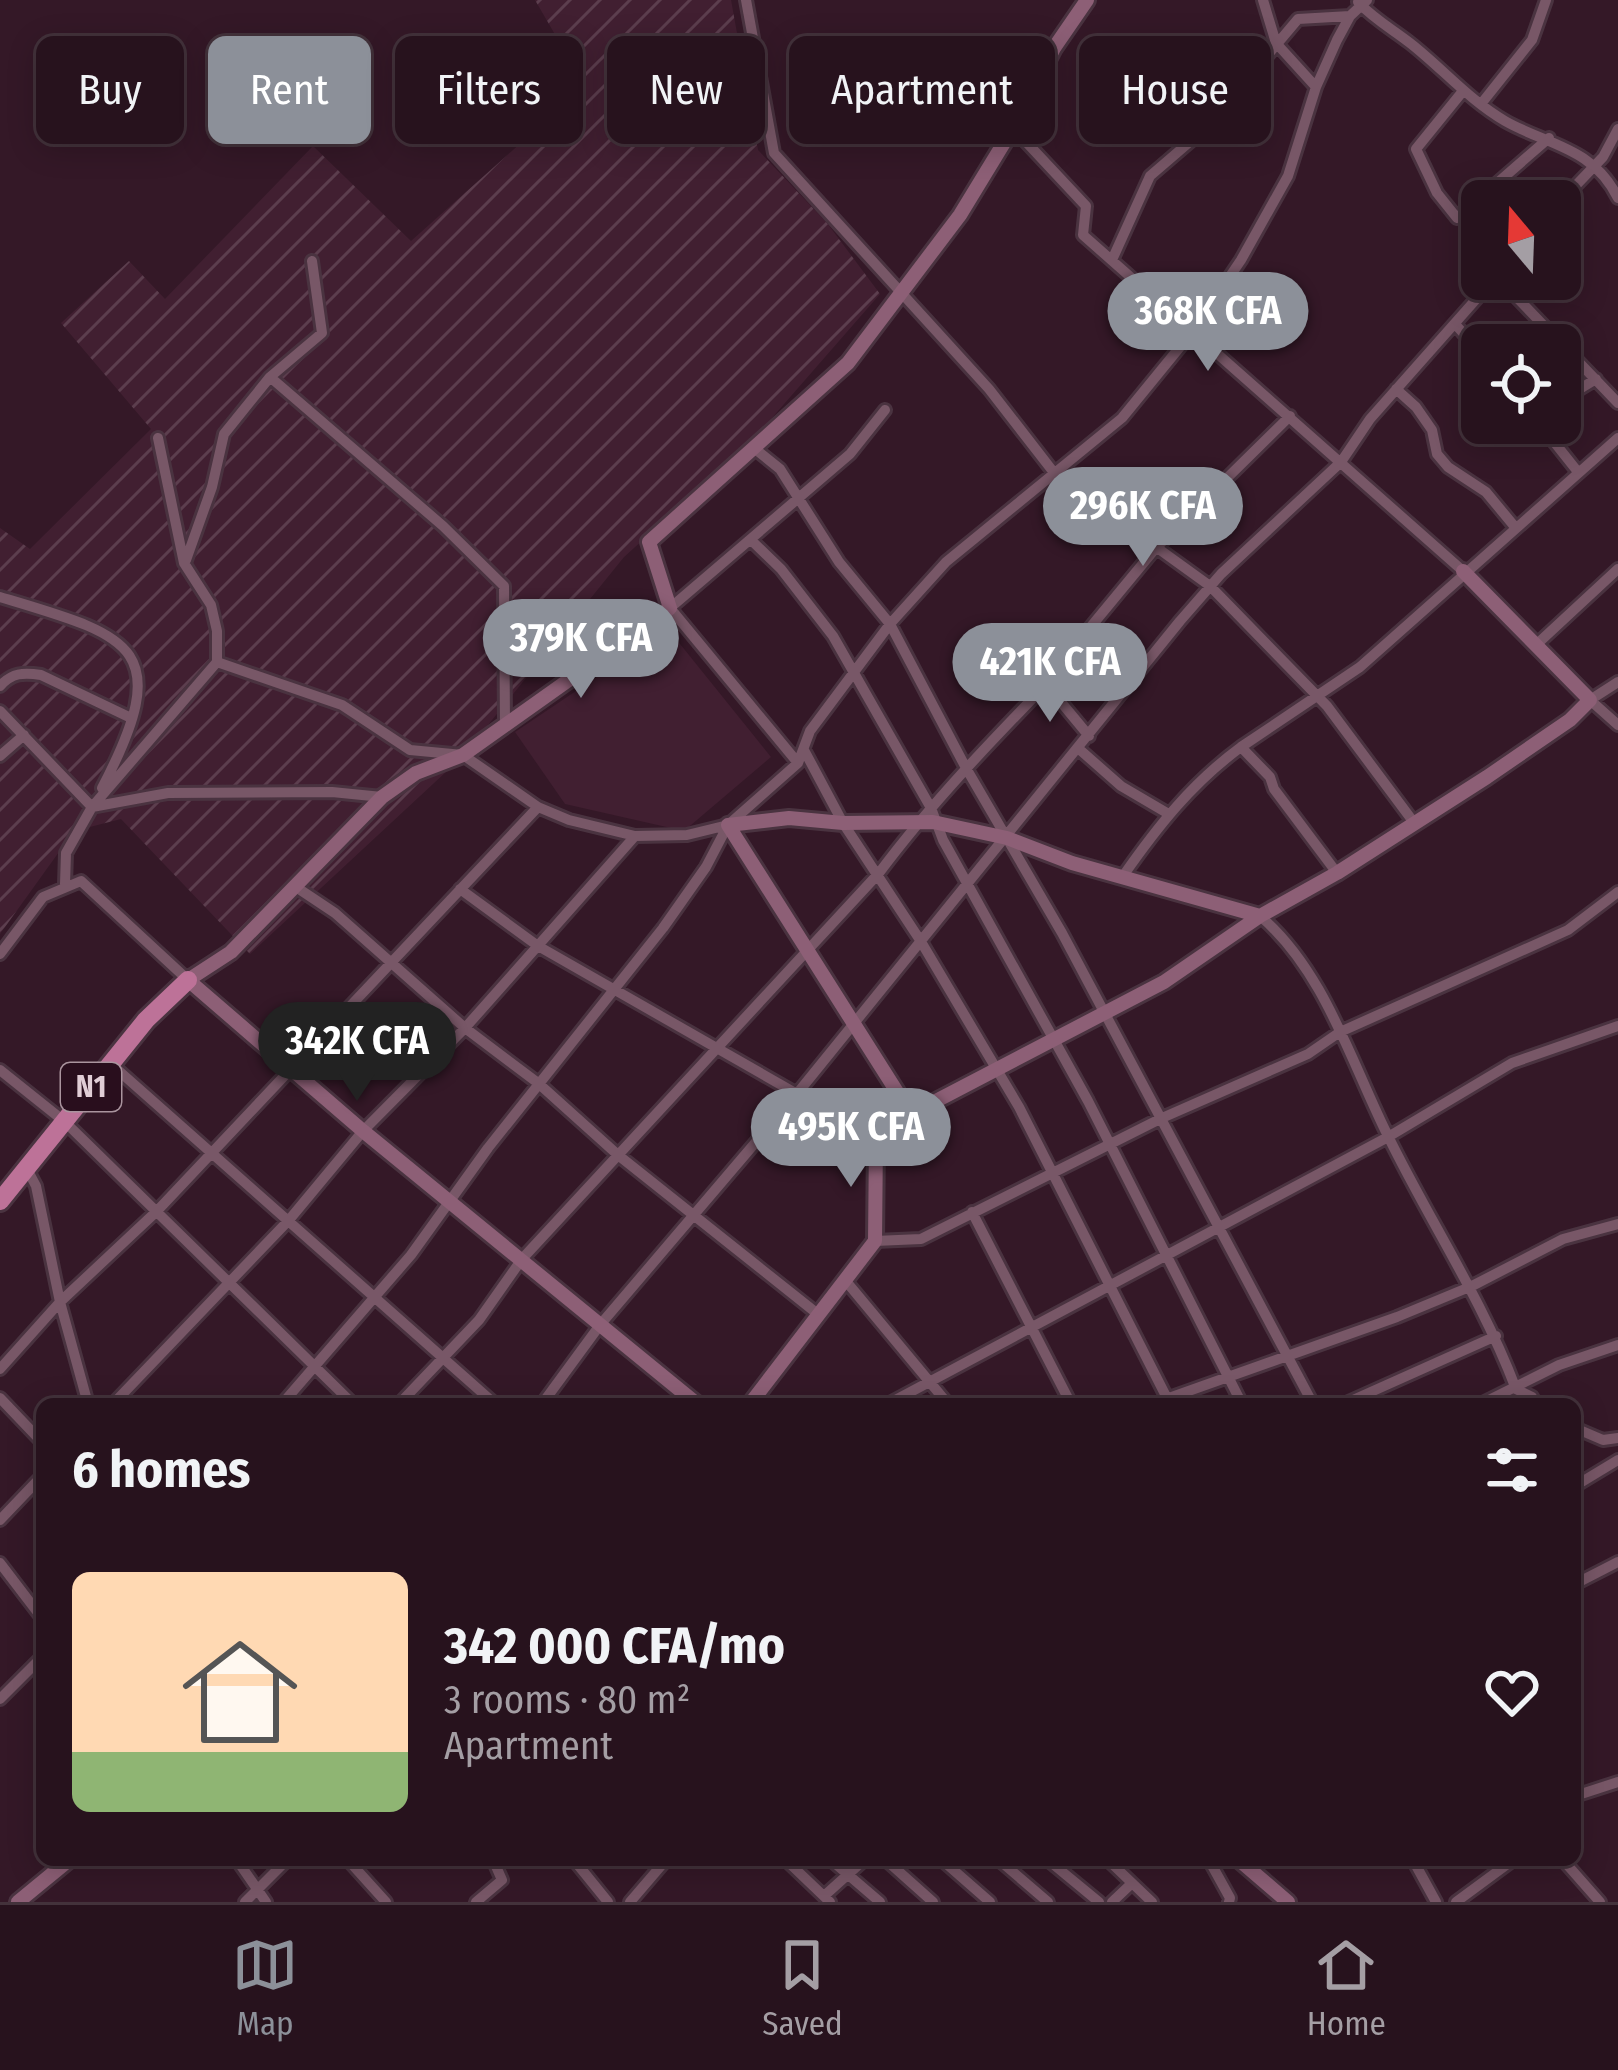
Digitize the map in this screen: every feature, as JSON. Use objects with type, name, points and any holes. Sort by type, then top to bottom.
[{"type":"highway","name":"N1","points":[[0,1201],[110,1063],[188,980]]},
{"type":"street","points":[[746,0],[774,153],[989,389],[1054,474],[1210,586],[1317,696],[1415,824]]},
{"type":"street","points":[[1055,47],[1087,0]]},
{"type":"street","points":[[1263,0],[1276,43],[1316,87]]},
{"type":"street","points":[[1481,104],[1532,40],[1546,0]]},
{"type":"street","points":[[287,1398],[450,1203],[687,895],[728,825],[798,763],[809,731],[890,624],[946,562],[1122,418],[1193,331],[1241,260],[1288,176],[1316,87],[1350,16],[1362,2],[1462,91],[1506,122],[1550,138],[1594,167],[1618,198]]},
{"type":"street","points":[[1112,260],[1150,176],[1207,128],[1298,19],[1350,16]]},
{"type":"street","points":[[1461,215],[1457,218],[1438,194],[1415,149],[1462,91]]},
{"type":"street","points":[[1581,180],[1618,129]]},
{"type":"street","points":[[1505,180],[1550,138]]},
{"type":"street","points":[[798,763],[670,608],[649,542],[848,363],[960,215],[1002,144]]},
{"type":"street","points":[[1027,144],[1086,206],[1083,235],[1463,572],[1618,725]]},
{"type":"street","points":[[184,563],[212,487],[224,434],[270,376],[322,333],[312,261]]},
{"type":"street","points":[[546,1398],[600,1325],[796,1094],[1210,586],[1341,461],[1396,389],[1477,300]]},
{"type":"street","points":[[1518,300],[1618,403]]},
{"type":"street","points":[[1455,324],[1461,331]]},
{"type":"street","points":[[270,376],[443,526],[504,586],[505,725]]},
{"type":"street","points":[[1581,388],[1596,379]]},
{"type":"street","points":[[1396,389],[1432,430],[1437,454],[1448,467],[1486,491],[1515,526]]},
{"type":"street","points":[[670,608],[850,454],[885,410]]},
{"type":"street","points":[[405,1398],[479,1320],[522,1259],[879,873],[915,824],[932,815],[966,768],[1046,684],[1155,549],[1290,416]]},
{"type":"street","points":[[1123,875],[1167,813],[1210,769],[1360,667],[1618,437]]},
{"type":"street","points":[[92,807],[217,662],[211,605],[184,563],[158,438]]},
{"type":"street","points":[[1556,444],[1578,472]]},
{"type":"street","points":[[754,448],[779,469],[839,562],[890,624],[1162,1118],[1310,1398]]},
{"type":"street","points":[[752,541],[781,569],[856,674],[1110,1144],[1239,1398]]},
{"type":"street","points":[[1536,645],[1618,569]]},
{"type":"street","points":[[0,597],[87,622],[122,645],[139,676],[131,718],[112,768],[66,853],[65,884]]},
{"type":"street","name":"N1","points":[[188,980],[231,952],[382,797],[416,773],[463,755],[670,608]]},
{"type":"street","points":[[217,662],[342,704],[410,750],[463,755],[538,807],[569,820],[635,836],[687,835],[790,818],[915,824]]},
{"type":"street","points":[[0,686],[8,677],[25,672],[40,675],[131,718]]},
{"type":"street","points":[[876,1139],[911,1114],[1164,982],[1260,916],[1415,824],[1570,720],[1618,682]]},
{"type":"street","points":[[1046,684],[1089,736]]},
{"type":"street","points":[[0,711],[92,807]]},
{"type":"street","points":[[0,757],[24,735]]},
{"type":"street","points":[[1240,747],[1270,777],[1336,873]]},
{"type":"street","points":[[1079,749],[1121,786],[1167,813]]},
{"type":"street","points":[[804,750],[843,823],[879,873],[997,1070],[1166,1398]]},
{"type":"street","points":[[92,807],[168,793],[332,792],[382,797]]},
{"type":"street","points":[[0,1369],[60,1302],[157,1211],[392,966],[538,807]]},
{"type":"street","points":[[932,815],[1072,862],[1260,916],[1285,937],[1340,1032],[1388,1137],[1472,1286],[1516,1389],[1533,1398]]},
{"type":"street","points":[[728,825],[911,1114]]},
{"type":"street","points":[[119,1398],[290,1220],[363,1131],[465,1028],[635,836]]},
{"type":"street","points":[[0,954],[31,910],[65,884],[81,880],[290,1070],[690,1398]]},
{"type":"street","points":[[296,887],[335,913],[465,1028],[819,1315]]},
{"type":"street","points":[[460,890],[538,946],[876,1139]]},
{"type":"street","points":[[875,1241],[921,1239],[1162,1118],[1308,1054],[1340,1032],[1568,930],[1618,892]]},
{"type":"street","points":[[898,1398],[1388,1137],[1512,1063],[1618,1026]]},
{"type":"street","points":[[110,1063],[488,1398]]},
{"type":"street","points":[[0,1070],[64,1122],[346,1398]]},
{"type":"street","points":[[755,1398],[875,1241],[876,1139]]},
{"type":"street","points":[[27,1169],[36,1186],[86,1398]]},
{"type":"street","points":[[972,1212],[1068,1398]]},
{"type":"street","points":[[1176,1398],[1472,1286],[1563,1239],[1618,1224]]},
{"type":"street","points":[[845,1280],[944,1398]]},
{"type":"street","points":[[1357,1398],[1496,1336]]},
{"type":"street","points":[[1495,1398],[1558,1365],[1618,1345]]},
{"type":"street","points":[[0,1398],[36,1436]]},
{"type":"street","points":[[1581,1430],[1604,1440],[1618,1438]]},
{"type":"street","points":[[1581,1482],[1618,1460]]},
{"type":"street","points":[[0,1520],[36,1482]]},
{"type":"street","points":[[1581,1581],[1618,1562]]},
{"type":"street","points":[[0,1563],[36,1610]]},
{"type":"street","points":[[0,1699],[36,1664]]},
{"type":"street","points":[[1581,1794],[1618,1782]]},
{"type":"street","points":[[18,1902],[62,1866]]},
{"type":"street","points":[[242,1866],[266,1902]]},
{"type":"street","points":[[245,1902],[281,1866]]},
{"type":"street","points":[[353,1866],[386,1902]]},
{"type":"street","points":[[476,1902],[502,1880],[496,1866]]},
{"type":"street","points":[[579,1866],[608,1902]]},
{"type":"street","points":[[629,1902],[661,1866]]},
{"type":"street","points":[[792,1866],[827,1899],[856,1866]]},
{"type":"street","points":[[837,1866],[880,1902]]},
{"type":"street","points":[[893,1866],[933,1902]]},
{"type":"street","points":[[949,1866],[990,1902]]},
{"type":"street","points":[[1006,1866],[1048,1902]]},
{"type":"street","points":[[1055,1866],[1099,1902]]},
{"type":"street","points":[[1114,1866],[1152,1902]]},
{"type":"street","points":[[1212,1866],[1229,1902]]},
{"type":"street","points":[[1245,1866],[1288,1902]]},
{"type":"street","points":[[1416,1866],[1436,1902]]},
{"type":"street","points":[[1456,1902],[1506,1866]]},
{"type":"street","points":[[1568,1866],[1600,1902]]},
{"type":"street","points":[[1112,1902],[1132,1883]]},
{"type":"shaded area","points":[[535,0],[731,0],[737,36],[607,36],[607,144],[757,144],[827,223],[880,294],[750,443],[624,557],[462,757],[250,954],[121,819],[74,831],[0,934],[0,528],[30,549],[151,429],[61,323],[129,261],[165,299],[313,146],[411,241],[520,144],[583,144],[583,36],[556,36]]},
{"type":"shaded area","points":[[668,629],[771,757],[684,831],[565,804],[515,732]]}]
